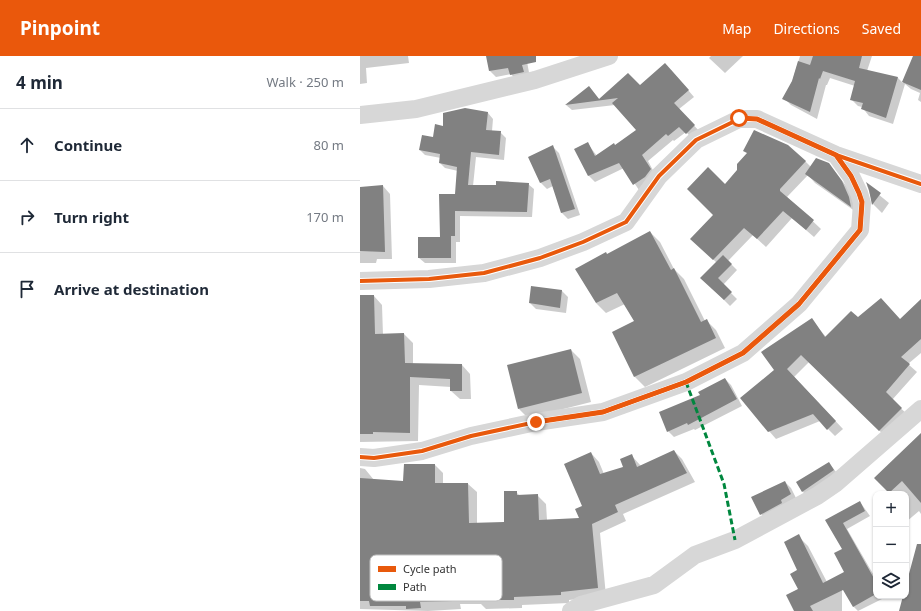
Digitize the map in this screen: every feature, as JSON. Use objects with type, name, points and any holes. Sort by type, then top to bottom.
[{"type":"street","points":[[360,115],[416,109],[535,80],[609,56]]},
{"type":"street","points":[[360,281],[429,279],[484,273],[540,258],[583,242],[626,222],[659,176],[696,140],[739,118],[757,119],[836,155],[921,184]]},
{"type":"street","points":[[360,457],[374,458],[422,451],[471,436],[529,424],[603,412],[686,382],[743,353],[799,304],[860,230],[862,202],[851,176],[836,155]]},
{"type":"street","points":[[571,611],[581,605],[654,585],[695,555],[735,540],[818,496],[921,409]]},
{"type":"building","points":[[486,56],[536,56],[536,62],[522,65],[524,72],[510,75],[508,68],[489,71]]},
{"type":"building","points":[[813,56],[862,56],[859,68],[898,77],[886,118],[861,109],[863,103],[850,100],[855,81],[823,71],[820,79],[819,78],[810,112],[782,99],[792,81],[798,61],[810,65]]},
{"type":"building","points":[[913,56],[921,56],[921,90],[902,82]]},
{"type":"building","points":[[665,63],[689,90],[674,103],[695,125],[686,134],[679,127],[668,136],[666,134],[642,155],[651,169],[645,177],[633,185],[619,163],[588,176],[574,149],[588,142],[595,156],[614,143],[615,145],[636,130],[612,103],[618,98],[565,105],[589,86],[599,99],[628,73],[640,85]]},
{"type":"building","points":[[465,108],[488,112],[486,130],[501,131],[499,155],[471,152],[468,185],[496,185],[496,181],[529,183],[527,212],[455,211],[455,236],[451,236],[451,258],[418,258],[418,237],[440,237],[439,194],[455,194],[457,167],[439,163],[440,154],[419,150],[422,135],[433,137],[435,124],[443,126],[443,113]]},
{"type":"building","points":[[754,130],[788,145],[806,161],[780,189],[780,191],[814,220],[806,230],[783,211],[757,239],[744,228],[713,260],[690,239],[713,215],[687,189],[708,167],[725,184],[737,170],[737,164],[747,153],[743,151]]},
{"type":"building","points":[[553,145],[575,209],[561,213],[550,179],[540,183],[528,157]]},
{"type":"building","points":[[816,158],[829,163],[842,181],[849,197],[851,207],[805,174]]},
{"type":"building","points":[[866,182],[881,193],[872,205],[869,190]]},
{"type":"building","points":[[383,185],[385,252],[360,251],[360,187]]},
{"type":"building","points":[[650,231],[671,270],[674,268],[701,322],[707,319],[716,338],[634,377],[612,332],[634,321],[617,293],[596,303],[575,269]]},
{"type":"building","points":[[723,255],[732,264],[718,278],[732,292],[724,300],[700,278]]},
{"type":"building","points":[[531,286],[562,290],[560,308],[529,303]]},
{"type":"building","points":[[360,295],[374,295],[375,334],[404,333],[405,363],[462,364],[462,391],[450,391],[450,379],[410,377],[410,433],[373,432],[373,434],[360,434]]},
{"type":"building","points":[[881,298],[900,319],[921,299],[921,339],[901,357],[910,364],[886,392],[902,408],[879,431],[801,355],[787,369],[836,421],[827,430],[813,414],[768,432],[740,398],[774,370],[761,352],[812,318],[825,337],[851,311],[858,317]]},
{"type":"building","points":[[571,349],[582,393],[518,409],[507,365]]},
{"type":"building","points":[[725,378],[737,399],[688,425],[687,423],[667,432],[659,412],[700,395],[698,392]]},
{"type":"building","points":[[921,433],[921,503],[902,481],[891,491],[887,491],[874,478]]},
{"type":"building","points":[[674,450],[687,473],[615,505],[618,512],[592,524],[598,588],[561,592],[561,595],[514,597],[514,600],[502,600],[502,555],[370,555],[370,601],[453,601],[420,602],[421,608],[406,609],[406,606],[370,606],[369,601],[360,601],[360,478],[403,481],[404,464],[435,464],[435,483],[468,483],[469,523],[504,522],[504,491],[517,491],[517,495],[538,494],[539,520],[579,518],[575,509],[582,506],[564,464],[591,452],[600,474],[623,467],[620,459],[632,454],[637,467]]},
{"type":"building","points":[[829,462],[834,470],[802,492],[796,482]]},
{"type":"building","points":[[785,481],[791,494],[781,500],[782,503],[760,515],[751,497]]},
{"type":"building","points":[[860,501],[865,511],[843,523],[873,577],[873,596],[853,607],[843,590],[810,606],[813,611],[794,611],[786,595],[798,589],[790,574],[797,570],[784,542],[799,534],[823,583],[844,572],[834,553],[842,549],[825,520]]},
{"type":"building","points":[[917,544],[921,544],[921,611],[899,611],[902,599],[909,599],[909,574]]},
{"type":"marked path","points":[[686,382],[724,484],[735,540]]},
{"type":"cycle path","points":[[360,281],[429,279],[484,273],[540,258],[583,242],[626,222],[659,176],[696,140],[739,119],[757,119],[836,155],[921,184]]},
{"type":"cycle path","points":[[360,457],[374,458],[422,451],[471,436],[536,422],[603,412],[686,382],[743,353],[799,304],[860,230],[862,203],[859,193],[851,176],[836,155]]},
{"type":"route","points":[[536,422],[603,412],[686,382],[743,353],[799,304],[860,230],[862,202],[851,176],[836,155],[757,119],[739,118]]}]
